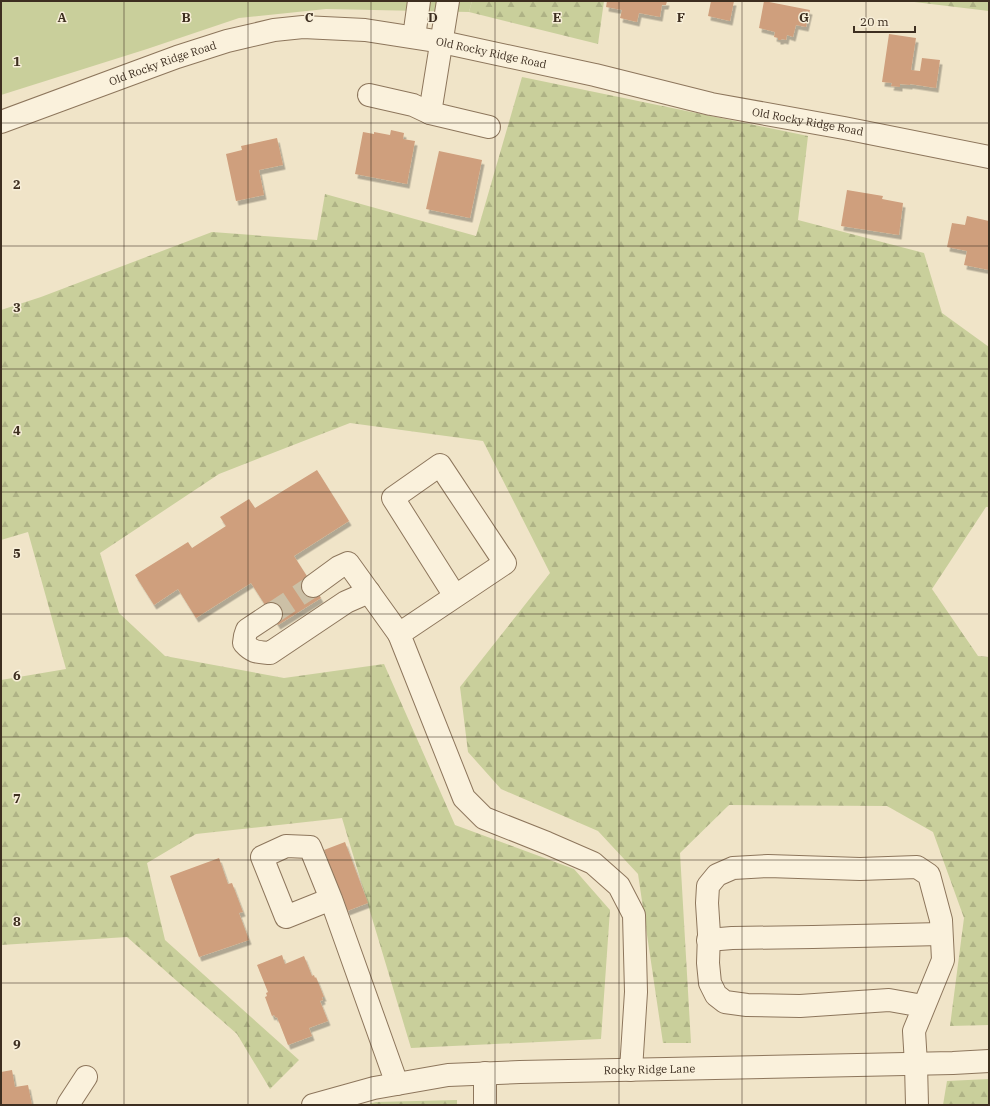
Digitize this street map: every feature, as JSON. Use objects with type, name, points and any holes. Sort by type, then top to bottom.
[{"type":"street","points":[[414,37],[419,1]]},
{"type":"street","points":[[430,114],[448,1]]},
{"type":"street","name":"Old Rocky Ridge Road","points":[[1,122],[177,57],[227,41],[274,30],[303,27],[365,30],[442,42],[595,75],[711,104],[844,128],[989,157]]},
{"type":"street","points":[[369,95],[413,105],[430,114],[489,127]]},
{"type":"street","points":[[399,634],[506,562],[440,465],[392,498],[455,596]]},
{"type":"street","points":[[313,586],[338,567],[348,563],[399,634],[464,798],[484,818],[593,863],[619,886],[634,915],[636,992],[631,1070]]},
{"type":"street","points":[[270,614],[247,630],[244,643],[256,652],[270,653],[346,602],[369,592]]},
{"type":"street","points":[[917,1105],[914,1031],[943,960],[941,920],[929,875],[917,867],[860,869],[768,866],[733,868],[717,875],[708,886],[708,963],[710,983],[716,995],[725,1002],[747,1005],[800,1006],[889,1000],[924,1006]]},
{"type":"street","points":[[331,899],[397,1084]]},
{"type":"street","points":[[708,940],[732,938],[813,938],[941,934]]},
{"type":"street","name":"Rocky Ridge Lane","points":[[313,1105],[374,1088],[448,1075],[989,1061]]},
{"type":"street","points":[[485,1073],[485,1105]]},
{"type":"street","points":[[68,1105],[86,1077]]},
{"type":"green space","points":[[1,1],[472,1],[469,12],[326,9],[239,18],[1,95]]},
{"type":"green space","points":[[472,1],[604,1],[598,44],[469,12]]},
{"type":"green space","points":[[906,1],[989,1],[989,11]]},
{"type":"green space","points":[[522,77],[808,136],[798,220],[924,253],[942,313],[989,347],[989,507],[986,507],[932,589],[978,656],[989,657],[989,1025],[950,1026],[964,918],[933,832],[887,806],[729,805],[680,853],[691,1043],[663,1043],[638,874],[598,831],[501,789],[468,752],[460,687],[550,573],[483,441],[350,423],[219,474],[100,553],[119,613],[165,656],[284,678],[384,664],[455,825],[574,869],[610,910],[601,1039],[411,1048],[342,818],[196,834],[147,863],[165,940],[299,1060],[270,1089],[237,1034],[127,937],[1,945],[1,680],[66,669],[28,532],[1,540],[1,310],[41,297],[212,232],[317,240],[325,194],[476,236]]},
{"type":"green space","points":[[989,1079],[989,1105],[943,1105],[947,1081]]},
{"type":"green space","points":[[457,1100],[457,1105],[365,1105],[376,1102]]},
{"type":"building","points":[[607,1],[667,1],[666,5],[662,5],[660,17],[639,13],[637,22],[620,18],[622,10],[606,7]]},
{"type":"building","points":[[711,1],[734,1],[730,21],[708,16]]},
{"type":"building","points":[[764,1],[810,10],[806,27],[796,25],[793,37],[787,35],[786,40],[778,40],[778,38],[774,37],[775,32],[759,28]]},
{"type":"building","points":[[889,34],[916,38],[911,70],[920,71],[922,58],[940,60],[936,88],[910,84],[900,84],[900,87],[891,86],[892,83],[882,82]]},
{"type":"building","points":[[391,130],[404,133],[403,139],[415,141],[407,184],[355,174],[363,132],[374,134],[374,132],[390,135]]},
{"type":"building","points":[[277,138],[283,165],[259,170],[264,195],[236,201],[226,154],[242,150],[241,146]]},
{"type":"building","points":[[439,151],[482,160],[470,218],[426,209]]},
{"type":"building","points":[[847,190],[883,196],[882,199],[903,203],[899,235],[841,226]]},
{"type":"building","points":[[967,216],[989,221],[989,270],[964,265],[967,251],[947,247],[952,223],[965,225]]},
{"type":"building","points":[[317,470],[349,521],[294,556],[321,598],[278,625],[251,583],[196,618],[178,589],[154,605],[135,575],[188,542],[192,548],[226,526],[220,517],[249,499],[255,508]]},
{"type":"building","points":[[345,842],[368,903],[347,911],[324,850]]},
{"type":"building","points":[[219,858],[228,884],[232,883],[243,912],[239,913],[249,940],[199,957],[170,876]]},
{"type":"building","points":[[282,955],[285,964],[304,956],[312,976],[314,975],[315,978],[316,977],[324,997],[322,997],[323,1000],[320,1001],[328,1021],[309,1028],[312,1036],[288,1045],[277,1017],[276,1018],[274,1015],[272,1016],[265,997],[267,996],[266,993],[268,992],[257,965]]},
{"type":"building","points":[[12,1070],[15,1087],[28,1085],[32,1105],[1,1105],[1,1072]]},
{"type":"tunnel","points":[[271,614],[313,586]]}]
